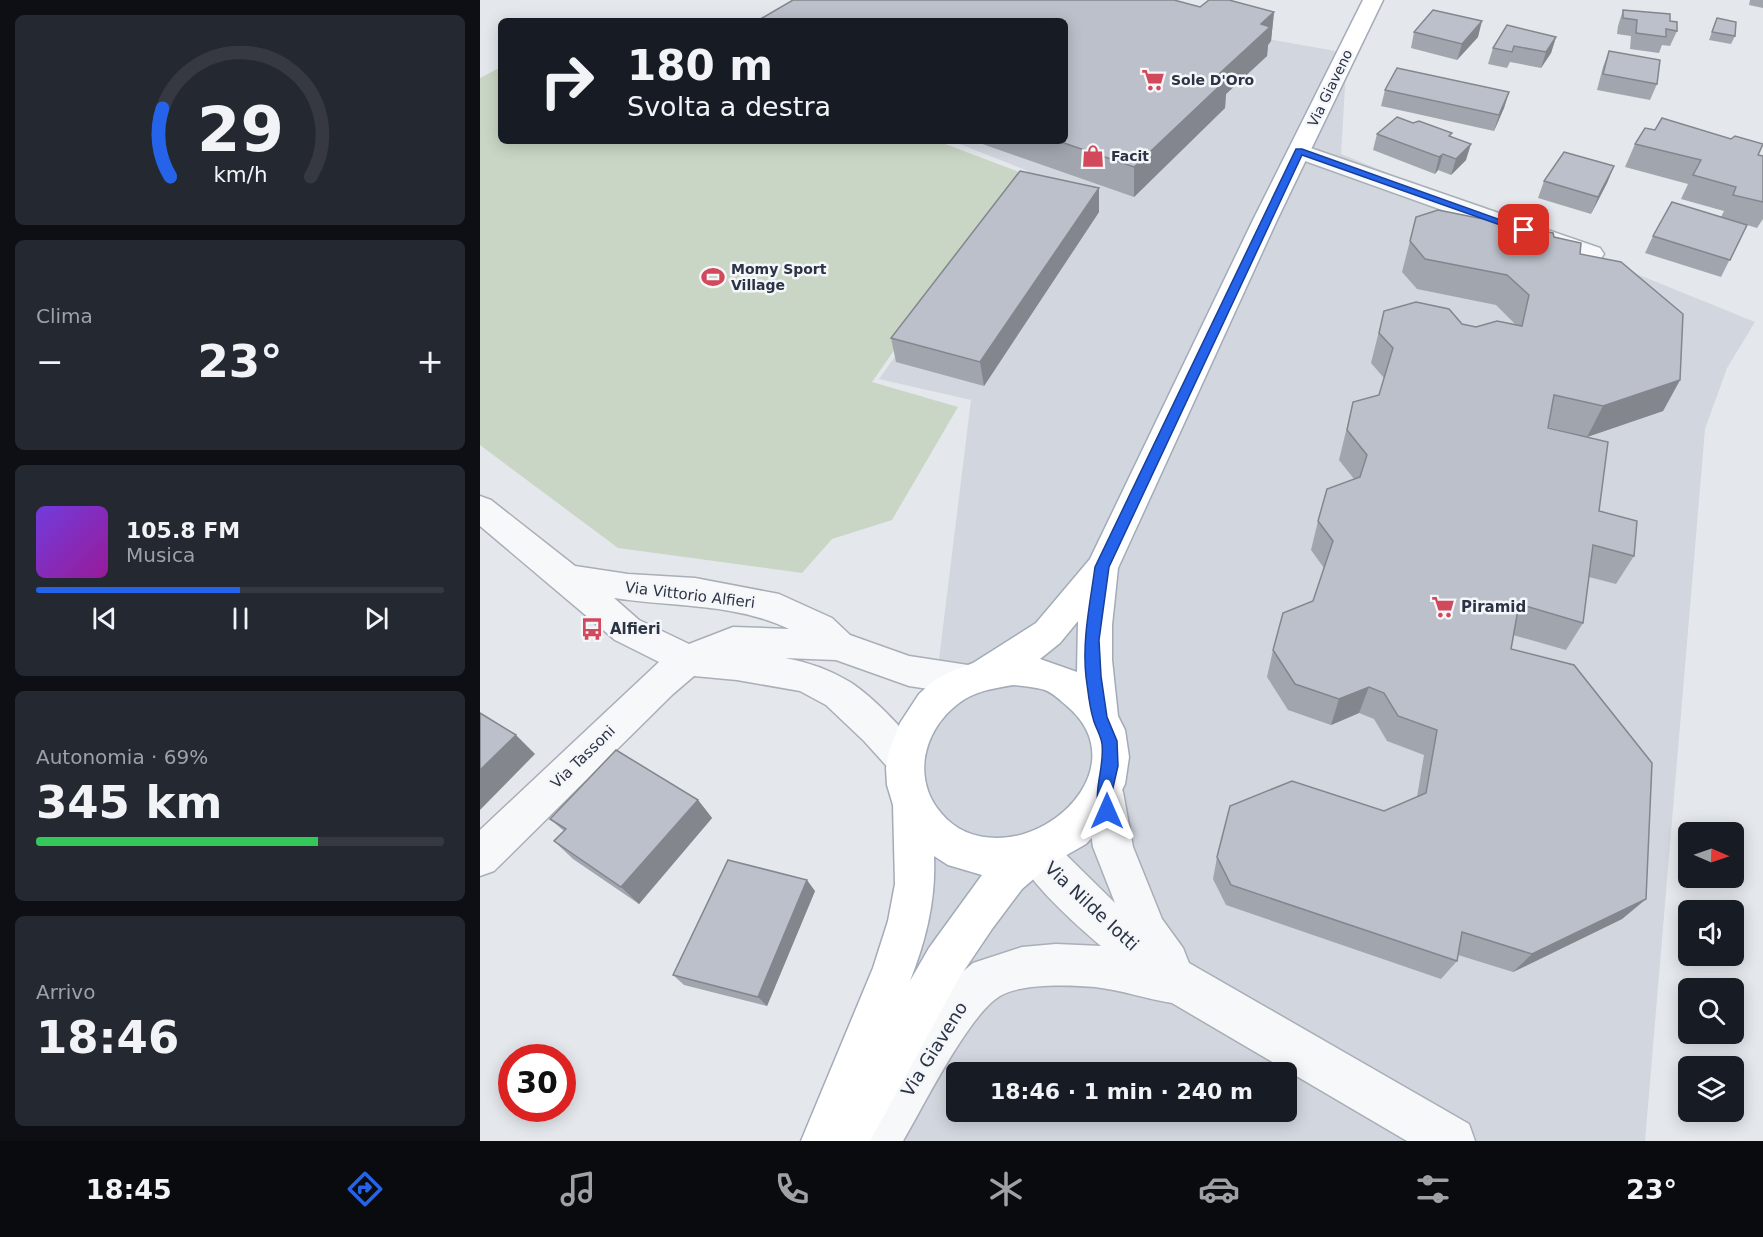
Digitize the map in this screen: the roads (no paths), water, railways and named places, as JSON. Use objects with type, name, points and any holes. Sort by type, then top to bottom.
[{"type":"main road","name":"Via Giaveno","points":[[824,1141],[894,968],[909,921],[915,884],[912,807],[905,784],[905,760],[912,735],[926,712],[945,694],[1033,645],[1048,633],[1102,567],[1373,0]]},
{"type":"main road","name":"Via Giaveno","points":[[845,1141],[944,963],[977,914],[1008,875],[1036,853],[1065,839],[1088,818],[1104,792],[1111,766],[1110,741],[1100,717],[1093,676],[1092,640],[1102,567]]},
{"type":"main road","name":"Via Giaveno","points":[[977,677],[1013,670],[1040,673],[1064,682],[1085,697],[1100,717]]},
{"type":"main road","name":"Via Giaveno","points":[[912,807],[933,833],[963,852],[999,858],[1036,853]]},
{"type":"street","points":[[1299,151],[1591,254]]},
{"type":"street","points":[[480,508],[627,630],[688,660],[737,664],[806,677],[839,694],[877,729],[905,760]]},
{"type":"street","name":"Via Vittorio Alfieri","points":[[567,578],[628,587],[695,592],[778,608],[820,628],[838,645]]},
{"type":"street","name":"Via Vittorio Alfieri","points":[[688,660],[733,642],[838,645],[909,671],[977,677]]},
{"type":"street","name":"Via Tassoni","points":[[480,857],[660,683],[688,660]]},
{"type":"street","name":"Via Nilde Iotti","points":[[1104,792],[1113,847],[1131,896],[1147,933],[1182,985]]},
{"type":"street","name":"Via Nilde Iotti","points":[[1036,853],[1094,913],[1182,985]]},
{"type":"street","name":"Via Giaveno","points":[[877,1141],[961,1001],[988,978],[1022,968],[1075,965],[1137,972],[1182,985]]},
{"type":"street","points":[[1182,985],[1452,1141]]},
{"type":"place","name":"Sole D'Oro","points":[[1153,80]]},
{"type":"place","name":"Facit","points":[[1093,156]]},
{"type":"place","name":"Momy Sport Village","points":[[713,277]]},
{"type":"place","name":"Piramid","points":[[1443,607]]},
{"type":"place","name":"Alfieri","points":[[592,629]]}]
